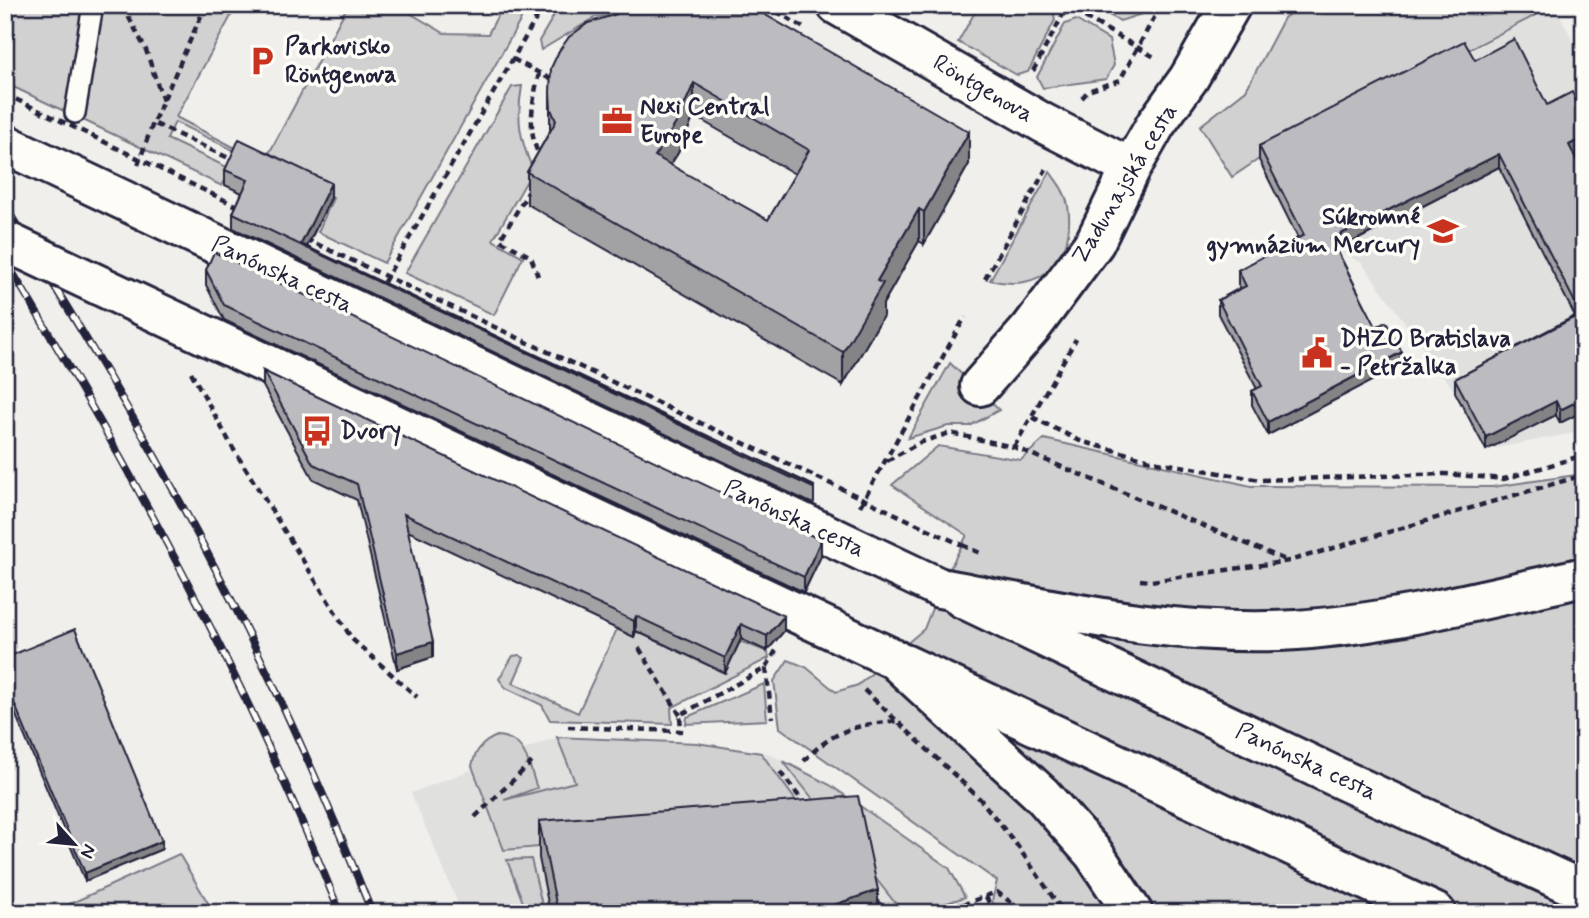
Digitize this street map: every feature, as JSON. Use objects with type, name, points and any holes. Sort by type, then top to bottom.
[{"type":"main road","name":"Röntgenova","points":[[837,5],[1043,123],[1131,168]]},
{"type":"main road","name":"Zadunajská cesta","points":[[980,386],[1031,328],[1095,242],[1156,124],[1189,78],[1231,5]]},
{"type":"main road","name":"Panónska cesta","points":[[5,144],[1345,781],[1584,891]]},
{"type":"main road","points":[[5,241],[1436,913]]},
{"type":"main road","points":[[940,588],[1110,620],[1253,631],[1320,628],[1394,618],[1584,577]]},
{"type":"main road","points":[[892,658],[1042,795],[1094,854],[1133,913]]},
{"type":"lane","points":[[75,113],[93,5]]},
{"type":"path","points":[[123,5],[146,50],[163,102]]},
{"type":"path","points":[[138,166],[153,123],[206,5]]},
{"type":"path","points":[[383,283],[544,5]]},
{"type":"path","points":[[1064,5],[1189,78]]},
{"type":"path","points":[[1138,47],[1161,5]]},
{"type":"path","points":[[513,59],[559,83]]},
{"type":"path","points":[[539,72],[531,109],[535,147],[544,164]]},
{"type":"path","points":[[5,94],[242,208]]},
{"type":"path","points":[[153,123],[241,162],[236,170]]},
{"type":"path","points":[[532,186],[500,240],[531,257],[538,276]]},
{"type":"path","points":[[304,238],[983,554]]},
{"type":"path","points":[[965,317],[886,462],[921,442],[950,433],[1014,447],[1289,561]]},
{"type":"path","points":[[185,362],[234,450],[352,639],[417,697]]},
{"type":"path","points":[[1032,417],[1080,441],[1158,462],[1260,480],[1445,474],[1504,479],[1584,455]]},
{"type":"path","points":[[1138,580],[1151,581],[1289,561],[1584,475]]},
{"type":"path","points":[[639,648],[680,715]]},
{"type":"path","points":[[766,668],[772,718]]},
{"type":"path","points":[[858,685],[980,799],[1016,844],[1064,913]]},
{"type":"path","points":[[804,761],[821,744],[842,731],[861,725],[898,721]]},
{"type":"path","points":[[568,727],[681,731]]},
{"type":"path","points":[[475,817],[535,759]]},
{"type":"path","points":[[780,772],[810,811]]},
{"type":"path","points":[[940,913],[997,892],[1025,913]]},
{"type":"path","points":[[871,893],[886,913]]},
{"type":"path","points":[[986,898],[995,913]]},
{"type":"shaded area","points":[[5,5],[237,5],[176,117],[264,163],[348,5],[396,5],[444,33],[488,34],[503,5],[529,5],[384,263],[318,232],[333,198],[175,122],[167,139],[231,169],[222,186],[5,83]]},
{"type":"shaded area","points":[[560,5],[641,5],[637,14],[596,17],[541,50],[539,41]]},
{"type":"shaded area","points":[[979,5],[1048,5],[1053,8],[1055,20],[1028,72],[1017,75],[958,42]]},
{"type":"shaded area","points":[[1099,5],[1148,5],[1142,14],[1120,21],[1101,11]]},
{"type":"shaded area","points":[[1301,5],[1555,5],[1259,159],[1232,177],[1200,126],[1246,90],[1284,18]]},
{"type":"shaded area","name":"Súkromné gymnázium Mercury","points":[[1555,5],[1584,64],[1584,431],[1486,450],[1455,392],[1362,263],[1316,240],[1290,221],[1259,160]]},
{"type":"shaded area","points":[[1076,20],[1109,40],[1114,65],[1106,79],[1043,88],[1037,77],[1065,24]]},
{"type":"shaded area","points":[[522,86],[520,129],[533,170],[493,240],[523,257],[494,315],[405,273],[512,87]]},
{"type":"shaded area","points":[[1050,172],[1064,192],[1068,206],[1069,225],[1061,256],[1040,277],[1009,283],[990,280]]},
{"type":"shaded area","points":[[950,363],[999,410],[970,426],[948,426],[908,438]]},
{"type":"shaded area","points":[[1044,439],[1251,486],[1492,487],[1584,474],[1584,913],[999,913],[992,901],[997,881],[780,728],[774,681],[788,660],[806,667],[836,692],[858,685],[924,629],[940,588],[967,535],[892,485],[938,446],[1021,460]]},
{"type":"shaded area","points":[[617,629],[634,636],[636,631],[724,673],[742,642],[768,652],[769,658],[671,708],[672,724],[550,720],[542,705],[506,688],[499,679],[513,656],[519,655],[524,658],[513,683],[578,713]]},
{"type":"shaded area","points":[[764,684],[767,720],[686,724],[687,717]]},
{"type":"shaded area","points":[[497,736],[507,738],[520,747],[537,788],[504,800],[575,782],[557,737],[697,743],[761,753],[813,824],[504,850],[472,766],[480,748]]},
{"type":"shaded area","points":[[557,737],[697,743],[768,753],[830,785],[949,868],[975,913],[462,913],[411,793]]},
{"type":"shaded area","points":[[783,761],[830,785],[949,868],[965,897],[917,913],[903,913]]},
{"type":"shaded area","points":[[179,854],[214,913],[50,913]]},
{"type":"shaded area","points":[[531,859],[544,913],[527,913],[507,860]]},
{"type":"building","points":[[622,5],[748,5],[969,132],[924,212],[919,209],[877,281],[883,283],[843,352],[527,172],[556,121],[551,109],[551,68],[559,51],[569,37],[588,23],[617,14]],"holes":[[[694,83],[809,150],[768,220],[655,156],[678,120]]]},
{"type":"building","points":[[1514,39],[1547,105],[1572,92],[1584,116],[1584,137],[1569,145],[1584,175],[1584,398],[1560,410],[1556,401],[1486,437],[1455,379],[1581,314],[1499,154],[1331,239],[1376,327],[1386,322],[1402,352],[1268,422],[1252,391],[1262,386],[1218,300],[1246,286],[1238,270],[1304,235],[1259,146],[1464,41],[1475,60]]},
{"type":"building","points":[[239,139],[331,183],[301,244],[814,486],[813,488],[233,213],[248,180],[225,170]]},
{"type":"building","points":[[214,252],[821,540],[804,577],[224,305],[206,270]]},
{"type":"building","points":[[263,371],[784,616],[767,636],[741,624],[725,658],[636,616],[634,621],[404,514],[433,642],[397,653],[357,484],[313,464]]},
{"type":"building","points":[[75,629],[162,841],[85,873],[5,681],[5,658]]},
{"type":"building","points":[[858,796],[878,890],[810,913],[558,913],[539,821]]},
{"type":"railway","points":[[5,206],[125,404],[221,579],[275,688],[372,913]]},
{"type":"railway","points":[[5,260],[98,418],[186,580],[267,745],[340,913]]},
{"type":"place","name":"Parkovisko Röntgenova","points":[[262,61]]},
{"type":"place","name":"Nexi Central Europe","points":[[617,121]]},
{"type":"place","name":"Súkromné gymnázium Mercury","points":[[1443,231]]},
{"type":"place","name":"DHZO Bratislava - Petržalka","points":[[1317,353]]},
{"type":"place","name":"Dvory","points":[[317,431]]}]
